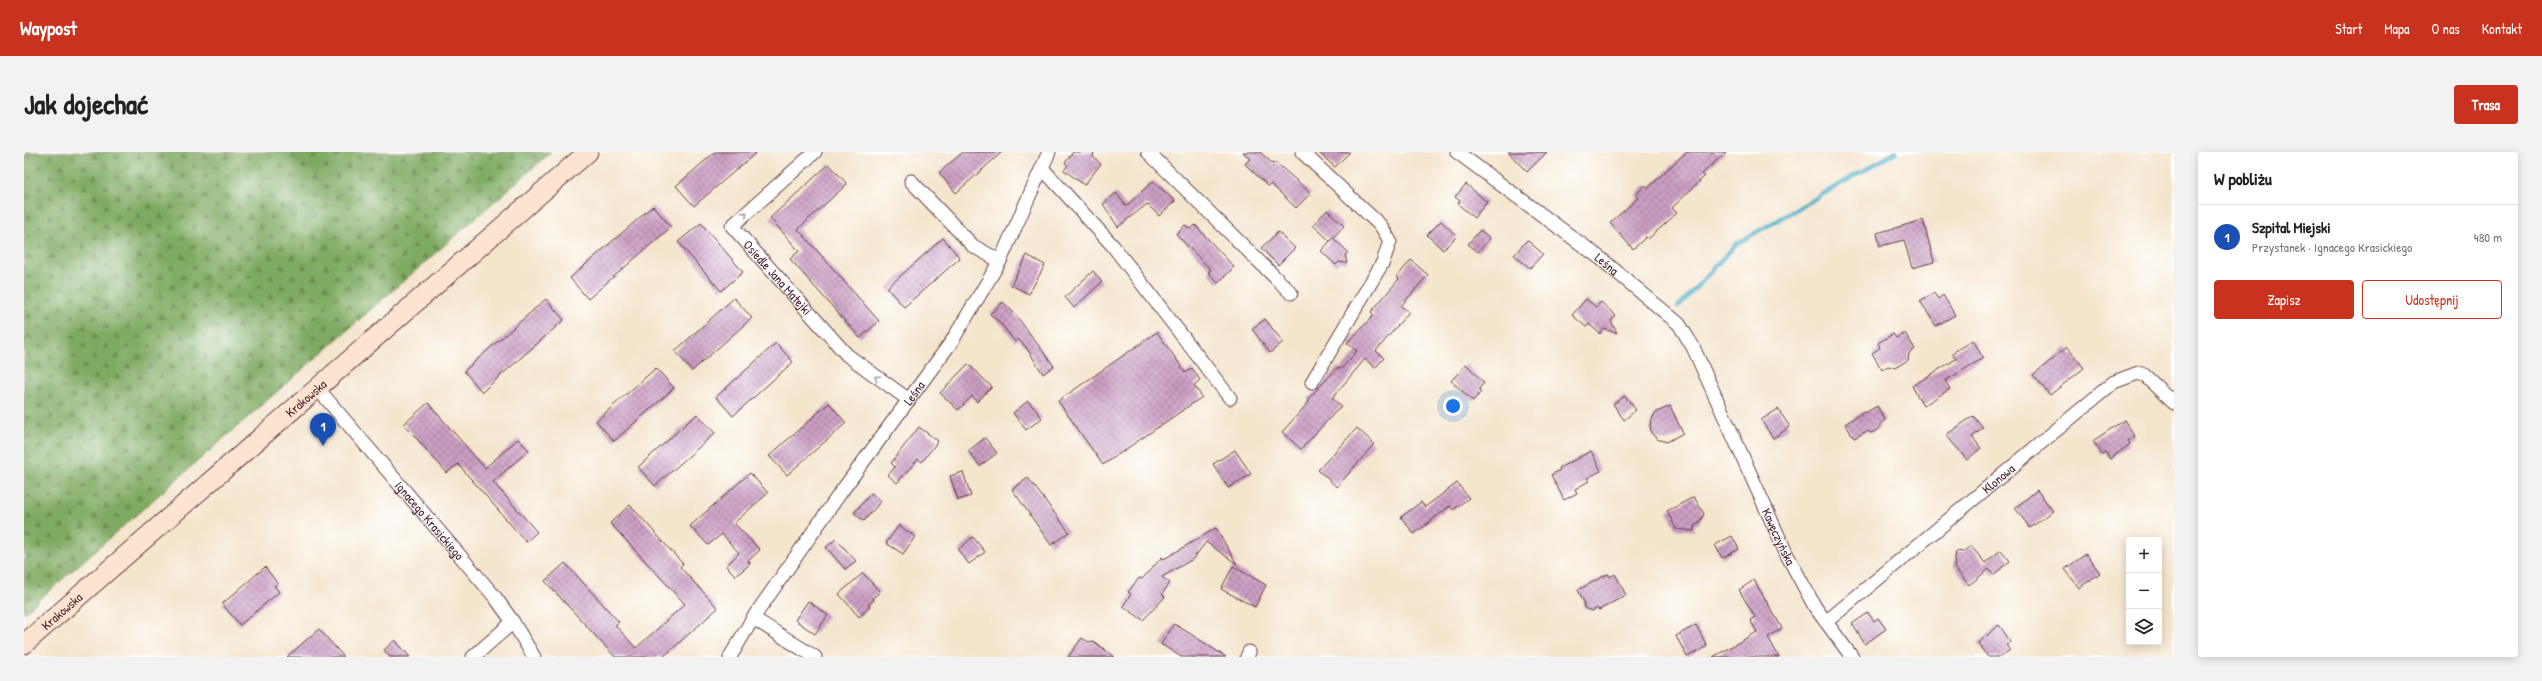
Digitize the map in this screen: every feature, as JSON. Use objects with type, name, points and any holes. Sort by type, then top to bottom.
[{"type":"street","name":"Krakowska","points":[[24,644],[318,390],[588,152]]},
{"type":"street","name":"Osiedle Jana Matejki","points":[[815,152],[732,226],[847,355],[909,400]]},
{"type":"street","name":"Leśna","points":[[730,657],[753,618],[841,492],[952,341],[1000,261],[1050,152]]},
{"type":"street","points":[[1148,152],[1290,292]]},
{"type":"street","points":[[1302,152],[1381,226],[1390,241],[1383,262],[1312,382]]},
{"type":"street","name":"Leśna","points":[[1457,152],[1600,258],[1679,324],[1693,347],[1721,407]]},
{"type":"street","points":[[1043,169],[1113,246],[1230,398]]},
{"type":"street","points":[[911,181],[973,246],[1000,261]]},
{"type":"street","name":"Klonowa","points":[[1826,622],[2114,382],[2138,373],[2144,375],[2174,403]]},
{"type":"street","name":"Ignacego Krasickiego","points":[[318,390],[514,622],[534,657]]},
{"type":"street","name":"Kawęczyńska","points":[[1721,407],[1786,553],[1815,607],[1852,657]]},
{"type":"street","points":[[753,618],[815,657]]},
{"type":"street","points":[[473,657],[514,622]]},
{"type":"green space","points":[[24,152],[551,152],[24,613]]},
{"type":"building","points":[[715,152],[757,152],[694,206],[676,186]]},
{"type":"building","points":[[963,152],[1002,152],[956,193],[939,173]]},
{"type":"building","points":[[1073,152],[1094,152],[1093,157],[1101,164],[1084,185],[1064,170],[1068,165],[1065,163]]},
{"type":"building","points":[[1243,152],[1260,152],[1273,164],[1275,162],[1311,193],[1296,208],[1271,184],[1268,186],[1245,164],[1250,159]]},
{"type":"building","points":[[1318,152],[1350,152],[1335,167]]},
{"type":"building","points":[[1508,152],[1547,152],[1527,172]]},
{"type":"building","points":[[1686,152],[1726,152],[1702,174],[1705,176],[1672,208],[1677,213],[1648,239],[1646,237],[1633,249],[1610,223],[1638,198],[1636,195],[1645,185],[1648,188]]},
{"type":"building","points":[[829,164],[847,184],[798,229],[879,321],[860,338],[790,259],[799,251],[770,218]]},
{"type":"building","points":[[1153,181],[1175,201],[1159,216],[1147,204],[1118,227],[1103,204],[1116,193],[1126,206]]},
{"type":"building","points":[[1466,184],[1487,202],[1474,218],[1458,204],[1460,201],[1455,197]]},
{"type":"building","points":[[653,206],[671,227],[588,299],[570,278]]},
{"type":"building","points":[[1327,210],[1344,226],[1330,241],[1313,225]]},
{"type":"building","points":[[1923,220],[1934,262],[1912,268],[1904,240],[1880,246],[1877,233]]},
{"type":"building","points":[[1441,221],[1457,236],[1443,250],[1427,235]]},
{"type":"building","points":[[701,223],[743,272],[721,291],[678,242]]},
{"type":"building","points":[[1185,225],[1190,229],[1195,225],[1234,267],[1218,283],[1208,272],[1211,270],[1176,234]]},
{"type":"building","points":[[1480,230],[1490,238],[1478,252],[1468,244]]},
{"type":"building","points":[[1278,232],[1295,248],[1278,265],[1261,248]]},
{"type":"building","points":[[943,238],[960,258],[904,307],[887,288]]},
{"type":"building","points":[[1333,238],[1348,252],[1345,255],[1347,263],[1339,262],[1336,265],[1321,251]]},
{"type":"building","points":[[1527,240],[1543,254],[1530,268],[1514,255]]},
{"type":"building","points":[[1027,255],[1045,265],[1029,294],[1011,285]]},
{"type":"building","points":[[1411,260],[1428,275],[1401,306],[1409,312],[1376,351],[1384,358],[1375,368],[1365,359],[1332,398],[1341,406],[1301,449],[1282,432],[1309,402],[1307,400],[1338,367],[1341,369],[1357,351],[1347,343],[1374,315],[1371,312],[1399,279],[1397,277]]},
{"type":"building","points":[[1093,271],[1102,282],[1074,308],[1065,297]]},
{"type":"building","points":[[1934,293],[1938,299],[1943,295],[1955,315],[1936,326],[1920,301]]},
{"type":"building","points":[[734,298],[752,318],[692,371],[675,351]]},
{"type":"building","points":[[546,299],[564,320],[482,392],[464,371]]},
{"type":"building","points":[[1586,299],[1596,307],[1601,302],[1616,316],[1611,321],[1617,333],[1604,329],[1600,334],[1589,324],[1586,327],[1572,315]]},
{"type":"building","points":[[1003,302],[1015,314],[1054,366],[1043,374],[1026,347],[1018,339],[1015,342],[1003,326],[990,314]]},
{"type":"building","points":[[1265,319],[1283,342],[1270,353],[1252,329]]},
{"type":"building","points":[[1157,332],[1186,373],[1192,368],[1200,380],[1194,385],[1202,397],[1103,465],[1058,401]]},
{"type":"building","points":[[1905,333],[1915,349],[1909,353],[1908,360],[1895,368],[1888,366],[1882,370],[1872,353],[1880,348],[1878,343],[1893,334],[1896,338]]},
{"type":"building","points":[[1973,340],[1983,358],[1945,381],[1950,389],[1923,406],[1912,386],[1956,359],[1952,353]]},
{"type":"building","points":[[776,343],[793,362],[733,416],[716,397]]},
{"type":"building","points":[[2067,347],[2084,368],[2050,395],[2033,375]]},
{"type":"building","points":[[968,364],[992,387],[977,402],[972,396],[958,410],[940,393]]},
{"type":"building","points":[[1466,364],[1484,383],[1479,389],[1481,392],[1473,401],[1451,381]]},
{"type":"building","points":[[656,368],[674,388],[614,441],[596,421]]},
{"type":"building","points":[[1625,396],[1636,410],[1624,420],[1613,404]]},
{"type":"building","points":[[1028,401],[1042,418],[1026,430],[1013,413]]},
{"type":"building","points":[[428,403],[485,468],[518,439],[529,450],[493,482],[537,532],[526,542],[458,464],[447,473],[404,424]]},
{"type":"building","points":[[829,403],[846,423],[787,475],[769,456]]},
{"type":"building","points":[[1670,406],[1683,433],[1667,442],[1657,439],[1651,433],[1650,424],[1655,413]]},
{"type":"building","points":[[1877,406],[1885,420],[1880,424],[1879,429],[1871,433],[1867,431],[1854,438],[1845,424],[1864,411],[1865,413]]},
{"type":"building","points":[[1778,409],[1790,427],[1773,438],[1761,420]]},
{"type":"building","points":[[697,414],[715,433],[655,486],[638,467]]},
{"type":"building","points":[[1973,416],[1983,428],[1972,437],[1981,448],[1967,460],[1946,435]]},
{"type":"building","points":[[2124,420],[2135,436],[2128,441],[2130,444],[2110,459],[2105,452],[2102,454],[2093,441]]},
{"type":"building","points":[[919,427],[938,441],[922,462],[918,459],[897,483],[888,475],[895,467],[891,463]]},
{"type":"building","points":[[1357,428],[1374,444],[1337,487],[1318,470]]},
{"type":"building","points":[[985,438],[997,453],[980,466],[968,451]]},
{"type":"building","points":[[1235,450],[1251,474],[1228,488],[1213,464]]},
{"type":"building","points":[[1591,451],[1601,471],[1587,478],[1589,481],[1575,489],[1577,493],[1564,500],[1551,475],[1560,470],[1559,468]]},
{"type":"building","points":[[963,472],[971,496],[958,500],[950,476]]},
{"type":"building","points":[[750,473],[768,493],[734,523],[760,550],[748,561],[750,564],[736,576],[726,566],[739,553],[722,534],[708,545],[690,526]]},
{"type":"building","points":[[1028,478],[1069,532],[1051,545],[1012,489]]},
{"type":"building","points":[[1457,483],[1469,498],[1453,510],[1450,506],[1414,534],[1401,517],[1421,502],[1425,507]]},
{"type":"building","points":[[2037,490],[2053,511],[2030,528],[2015,508]]},
{"type":"building","points":[[871,493],[881,501],[864,521],[854,513]]},
{"type":"building","points":[[1694,497],[1704,514],[1699,523],[1694,526],[1694,531],[1676,529],[1667,511]]},
{"type":"building","points":[[630,505],[683,564],[680,567],[718,608],[663,657],[615,657],[545,581],[565,563],[619,622],[615,625],[636,648],[685,604],[610,523]]},
{"type":"building","points":[[899,525],[915,537],[903,554],[886,543]]},
{"type":"building","points":[[1216,528],[1237,564],[1206,542],[1193,559],[1162,577],[1170,583],[1162,594],[1165,597],[1143,620],[1123,606],[1131,594],[1128,592],[1139,578],[1142,579],[1162,557],[1164,559]]},
{"type":"building","points":[[1732,536],[1739,549],[1722,558],[1715,545]]},
{"type":"building","points":[[973,537],[985,552],[969,564],[958,550]]},
{"type":"building","points":[[836,539],[856,561],[845,569],[826,547]]},
{"type":"building","points":[[1971,546],[1985,563],[2001,550],[2010,561],[1993,575],[1989,569],[1969,585],[1954,567],[1956,551],[1963,552]]},
{"type":"building","points":[[2086,554],[2100,573],[2079,588],[2065,569]]},
{"type":"building","points":[[1233,566],[1266,585],[1255,607],[1221,589]]},
{"type":"building","points":[[265,567],[278,584],[274,586],[279,592],[240,625],[222,604]]},
{"type":"building","points":[[863,573],[880,592],[872,598],[874,600],[868,605],[870,607],[859,617],[839,594]]},
{"type":"building","points":[[1608,574],[1610,577],[1615,574],[1626,595],[1599,610],[1597,608],[1592,611],[1584,608],[1584,602],[1578,590]]},
{"type":"building","points":[[1754,580],[1782,628],[1768,637],[1779,657],[1713,657],[1757,632],[1750,620],[1755,617],[1739,590]]},
{"type":"building","points":[[808,601],[828,615],[815,634],[795,620]]},
{"type":"building","points":[[1868,613],[1874,621],[1878,618],[1886,629],[1865,644],[1852,624]]},
{"type":"building","points":[[1174,624],[1226,657],[1181,657],[1161,644]]},
{"type":"building","points":[[1696,625],[1707,646],[1687,657],[1676,636]]},
{"type":"building","points":[[1999,625],[2011,642],[2006,645],[2010,650],[2000,657],[1988,657],[1978,643]]},
{"type":"building","points":[[319,629],[344,657],[287,657]]},
{"type":"building","points":[[1082,638],[1088,642],[1093,641],[1115,657],[1068,657]]},
{"type":"building","points":[[395,640],[410,657],[390,657],[384,650]]},
{"type":"waterway","points":[[1678,307],[1736,244],[1896,152]]},
{"type":"place","name":"Szpital Miejski","points":[[323,446]]}]
